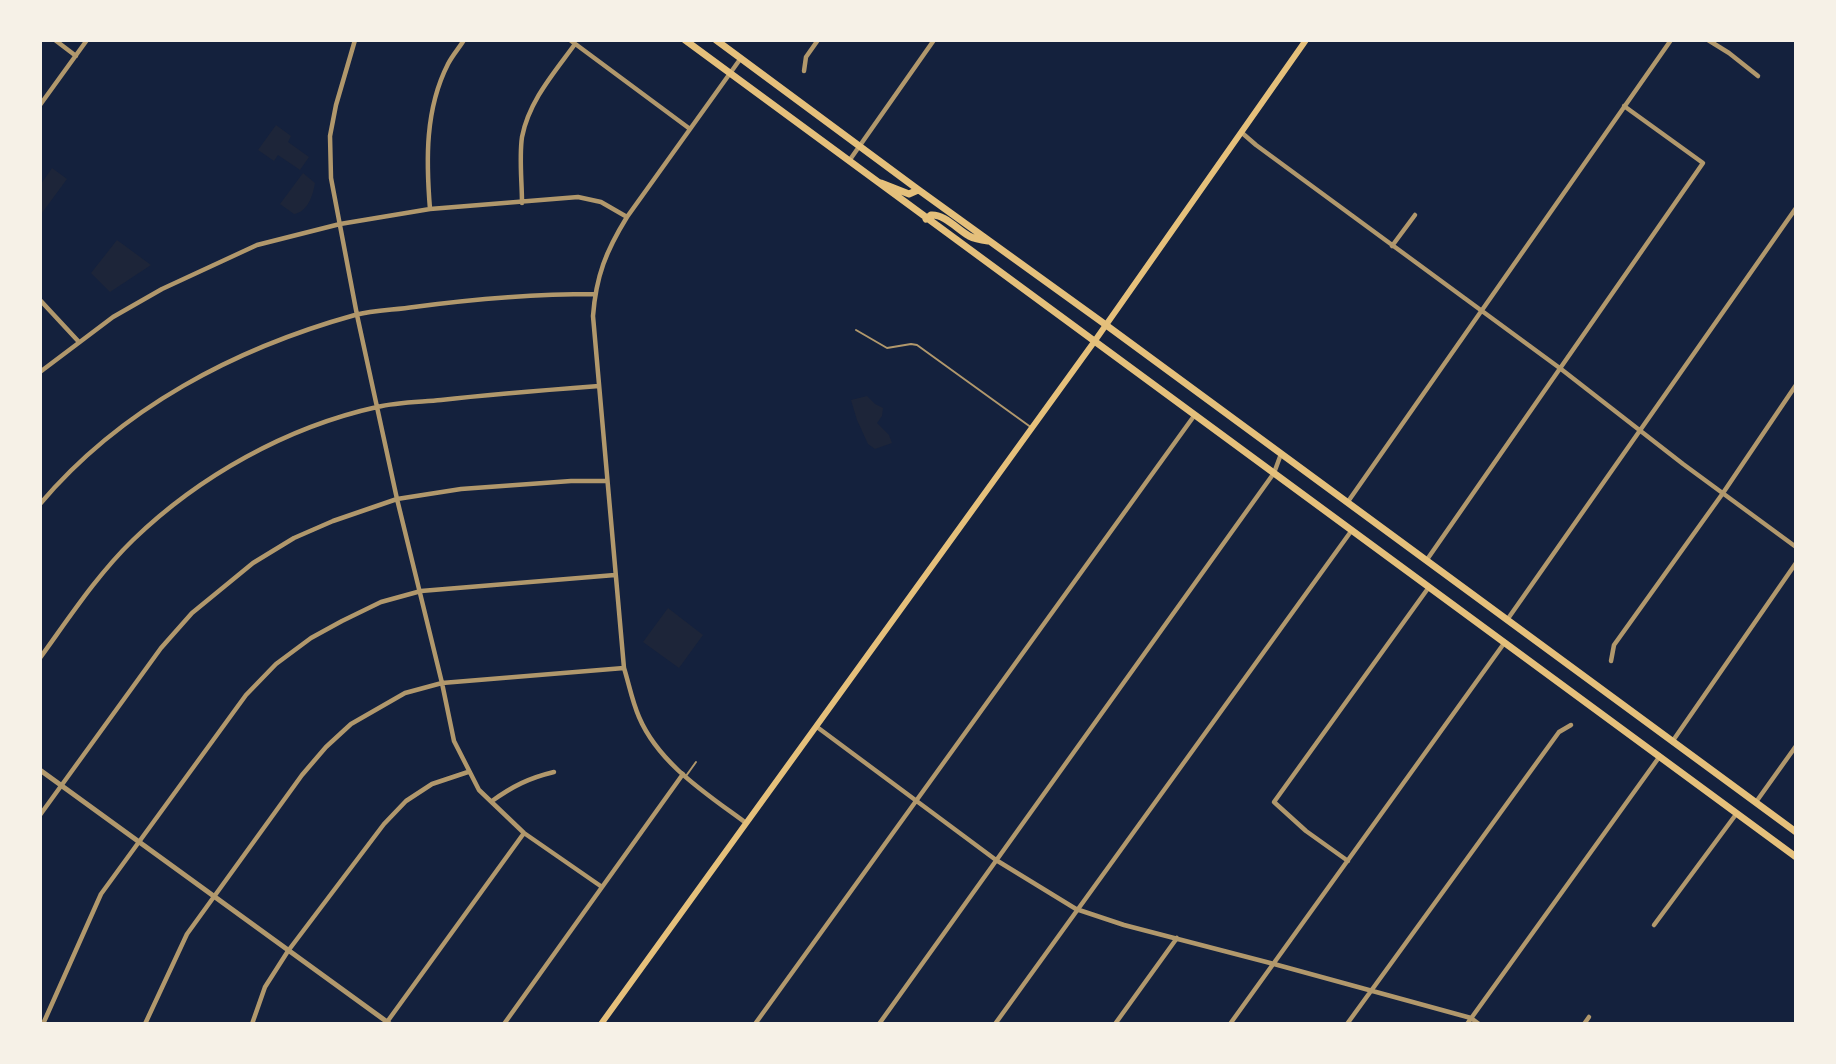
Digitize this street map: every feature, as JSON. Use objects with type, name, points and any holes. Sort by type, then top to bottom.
[{"type":"main road","points":[[685,40],[695,43],[730,74],[926,219],[1796,857]]},
{"type":"main road","points":[[716,40],[1796,832]]},
{"type":"main road","points":[[601,1023],[1094,342],[1306,40]]},
{"type":"main road","points":[[876,182],[909,194],[918,190]]},
{"type":"main road","points":[[926,219],[931,215],[938,215],[975,239],[990,241]]},
{"type":"street","points":[[55,40],[76,56]]},
{"type":"street","points":[[40,105],[87,40]]},
{"type":"street","points":[[355,40],[336,105],[330,136],[332,178],[357,315],[397,499],[421,591],[454,741],[479,790],[524,833],[602,887]]},
{"type":"street","points":[[430,209],[426,165],[435,101],[448,64],[464,40]]},
{"type":"street","points":[[804,70],[806,57],[818,40]]},
{"type":"street","points":[[849,161],[934,40]]},
{"type":"street","points":[[1347,503],[1671,40]]},
{"type":"street","points":[[1708,40],[1758,76]]},
{"type":"street","points":[[522,203],[522,139],[528,115],[572,42],[690,129]]},
{"type":"street","points":[[741,58],[627,217],[605,256],[595,294],[593,316],[624,668],[639,717],[649,735],[668,759],[685,775],[746,823]]},
{"type":"street","points":[[1426,561],[1703,163],[1624,106]]},
{"type":"street","points":[[1241,132],[1561,369],[1796,547]]},
{"type":"street","points":[[40,372],[113,317],[162,289],[257,246],[340,224],[430,209],[578,197],[601,202],[627,217]]},
{"type":"street","points":[[1507,620],[1796,208]]},
{"type":"street","points":[[1392,246],[1415,215]]},
{"type":"street","points":[[40,504],[85,458],[161,398],[237,357],[357,315],[451,302],[554,294],[595,294]]},
{"type":"street","points":[[40,300],[78,342]]},
{"type":"street","points":[[1611,661],[1614,645],[1723,493],[1796,385]]},
{"type":"street","points":[[40,658],[93,586],[132,540],[178,501],[219,473],[262,449],[319,425],[378,406],[599,386]]},
{"type":"street","points":[[755,1023],[1194,416]]},
{"type":"street","points":[[879,1023],[1274,473],[1281,454]]},
{"type":"street","points":[[40,815],[161,648],[192,613],[253,563],[294,538],[333,521],[397,499],[461,489],[606,480]]},
{"type":"street","points":[[995,1023],[1352,530]]},
{"type":"street","points":[[1671,742],[1796,563]]},
{"type":"street","points":[[43,1023],[101,894],[246,696],[276,664],[311,638],[342,621],[381,602],[421,591],[615,575]]},
{"type":"street","points":[[1348,861],[1306,831],[1274,802],[1429,587]]},
{"type":"street","points":[[1230,1023],[1505,642]]},
{"type":"street","points":[[145,1023],[187,934],[302,775],[326,747],[351,724],[405,693],[442,683],[624,668]]},
{"type":"street","points":[[1347,1023],[1559,732],[1571,724]]},
{"type":"street","points":[[817,726],[996,860],[1076,909],[1124,925],[1471,1018],[1479,1023]]},
{"type":"street","points":[[1756,802],[1796,746]]},
{"type":"street","points":[[1467,1023],[1660,756]]},
{"type":"street","points":[[40,770],[388,1023],[524,833]]},
{"type":"street","points":[[252,1023],[265,987],[288,951],[384,824],[405,801],[432,784],[468,772]]},
{"type":"street","points":[[492,801],[531,777],[554,772]]},
{"type":"street","points":[[504,1023],[685,775]]},
{"type":"street","points":[[1654,925],[1737,813]]},
{"type":"street","points":[[1115,1023],[1176,938]]},
{"type":"street","points":[[1584,1023],[1589,1017]]},
{"type":"lane","points":[[856,330],[887,348],[917,345],[1032,428]]},
{"type":"lane","points":[[685,775],[696,762]]},
{"type":"shaded area","points":[[276,125],[291,136],[288,142],[309,157],[300,170],[278,155],[274,161],[258,150]]},
{"type":"shaded area","points":[[52,168],[67,179],[42,213],[41,184]]},
{"type":"shaded area","points":[[303,173],[315,183],[314,188],[303,210],[294,214],[280,204]]},
{"type":"shaded area","points":[[117,240],[151,265],[110,292],[91,273]]},
{"type":"shaded area","points":[[867,396],[883,408],[882,416],[877,423],[889,435],[892,443],[875,449],[868,444],[851,400]]},
{"type":"shaded area","points":[[668,608],[703,635],[679,668],[643,642]]}]
